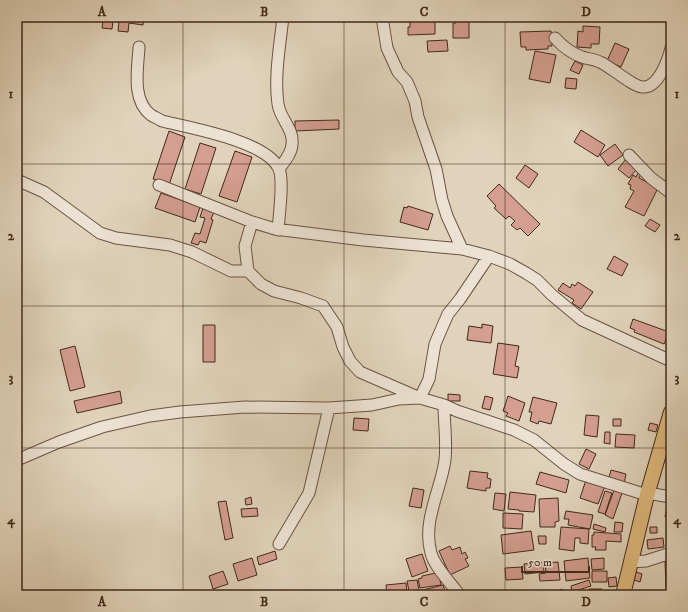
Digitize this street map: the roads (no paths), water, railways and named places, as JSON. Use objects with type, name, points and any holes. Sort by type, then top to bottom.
[{"type":"main road","points":[[623,595],[647,495],[671,412]]},
{"type":"street","points":[[280,169],[291,151],[292,144],[292,135],[280,112],[278,103],[278,74],[283,17]]},
{"type":"street","points":[[383,17],[387,48],[398,72],[407,82],[415,101],[418,117],[436,169],[442,200],[447,216],[462,250]]},
{"type":"street","points":[[555,38],[564,49],[582,57],[599,61],[642,87],[652,85],[660,76],[668,59],[671,48]]},
{"type":"street","points":[[139,46],[137,84],[143,106],[150,115],[162,121],[242,142],[266,155],[280,169],[281,176],[278,230]]},
{"type":"street","points":[[629,155],[651,178],[671,193]]},
{"type":"street","points":[[17,180],[44,192],[100,233],[116,238],[170,245],[192,252],[231,271],[248,271]]},
{"type":"street","points":[[159,185],[252,222],[278,230],[462,250],[489,256],[510,264],[537,280],[552,296],[582,320],[671,361]]},
{"type":"street","points":[[252,222],[245,246],[248,271],[261,284],[274,291],[301,298],[323,306],[337,327],[343,347],[350,361],[360,372],[420,398],[444,405],[527,436],[580,474],[647,495],[652,494],[671,498]]},
{"type":"street","points":[[420,398],[429,379],[435,344],[448,314],[489,256]]},
{"type":"street","points":[[17,460],[59,442],[102,427],[150,416],[245,407],[329,408],[372,405],[399,399],[420,398]]},
{"type":"street","points":[[444,405],[444,461],[432,508],[429,542],[434,561],[458,593]]},
{"type":"street","points":[[279,544],[309,493],[329,408]]},
{"type":"street","points":[[631,562],[646,560],[671,553]]}]
